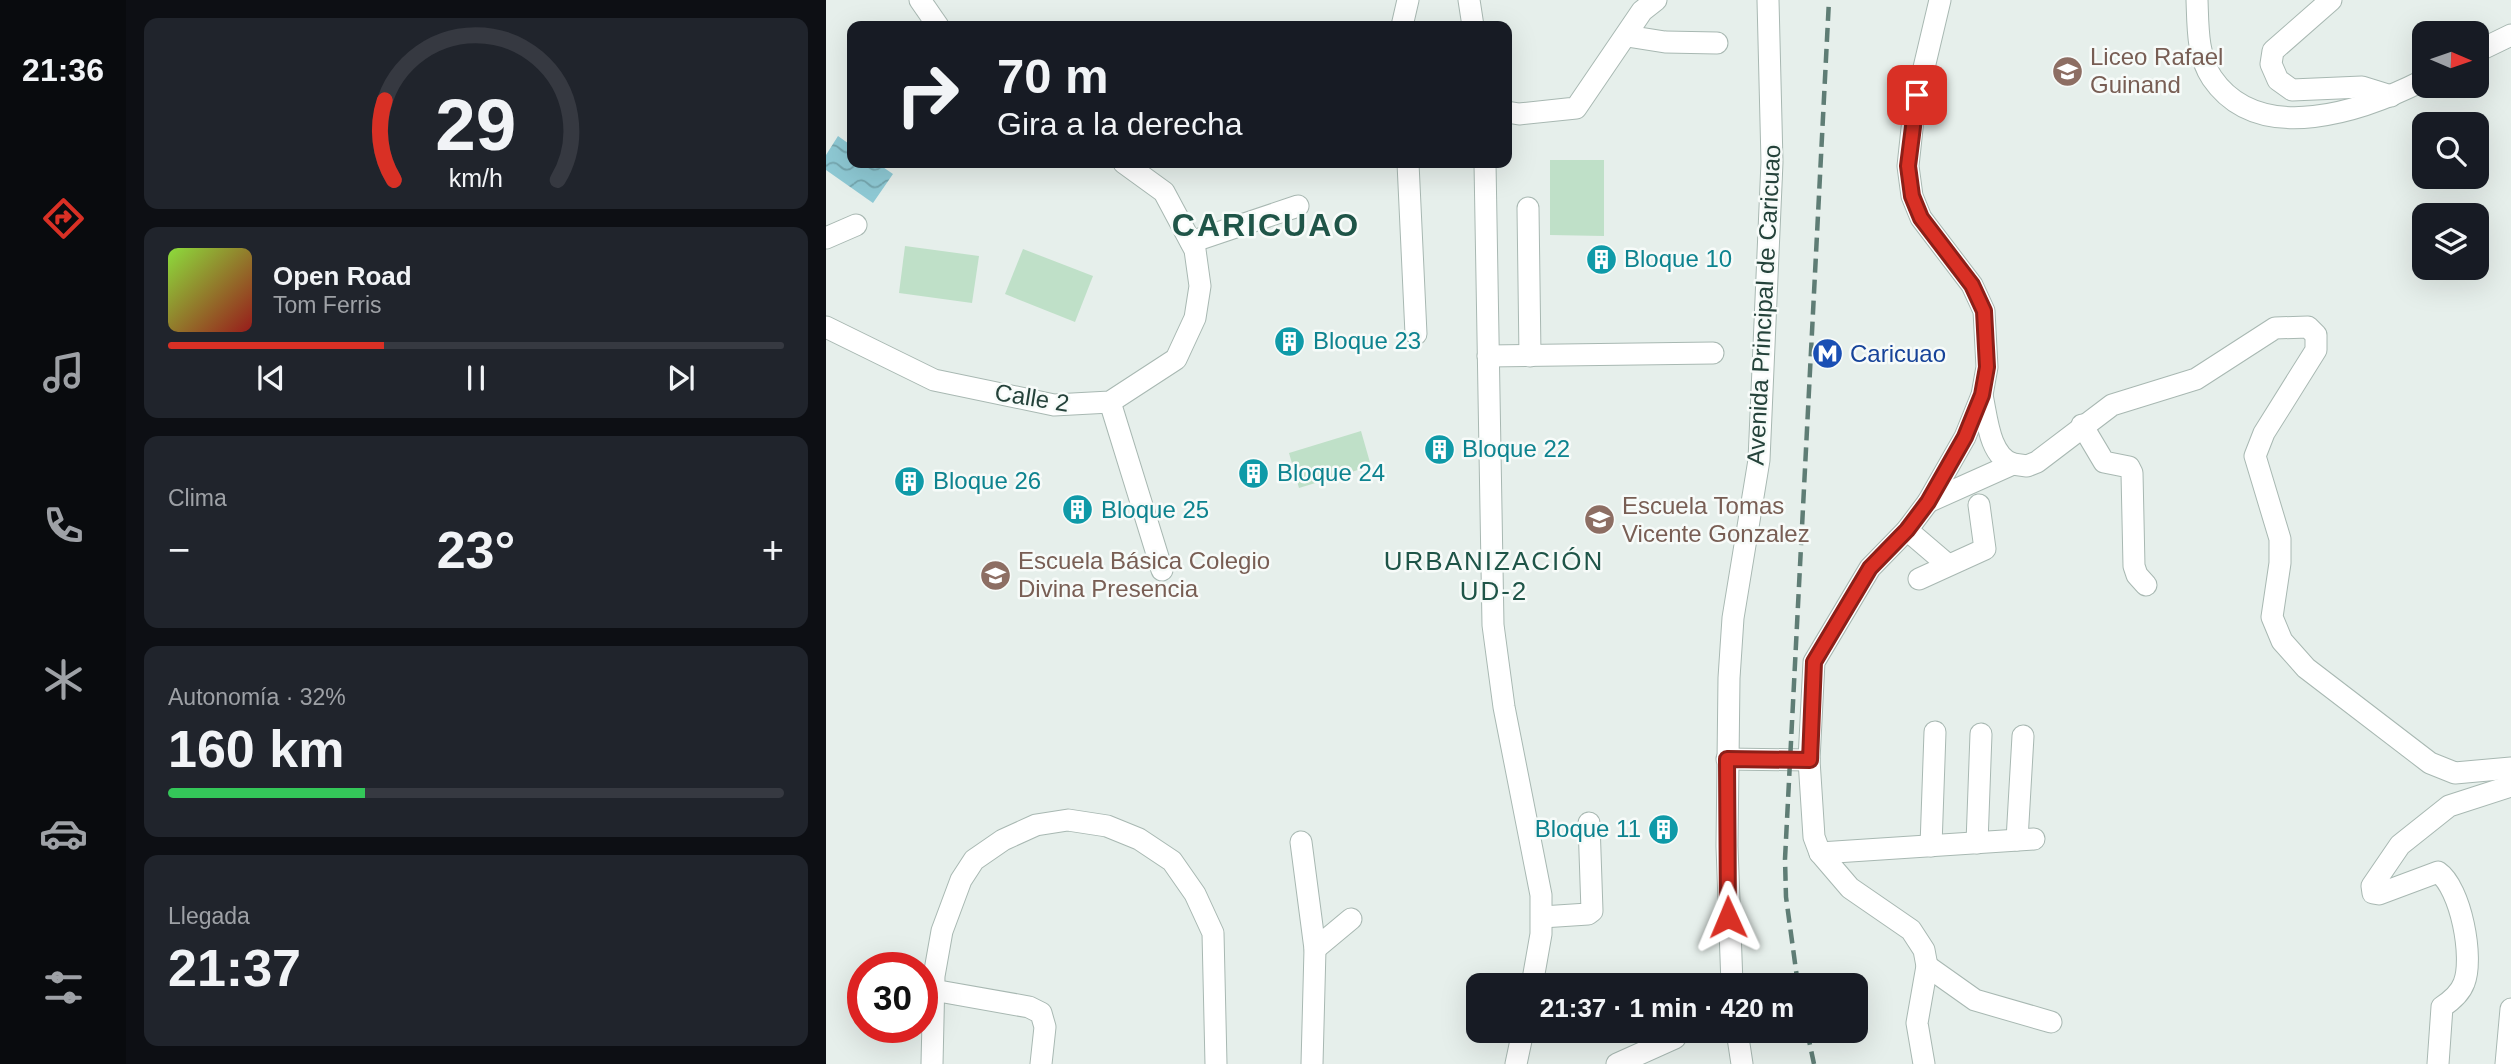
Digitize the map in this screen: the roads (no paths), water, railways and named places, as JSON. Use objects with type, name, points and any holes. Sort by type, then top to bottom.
[{"type":"street","points":[[920,0],[935,21]]},
{"type":"street","points":[[1403,21],[1408,0]]},
{"type":"street","points":[[1469,0],[1472,21]]},
{"type":"street","points":[[1512,113],[1576,108],[1642,11],[1656,0]]},
{"type":"street","name":"Avenida Principal de Caricuao","points":[[1732,973],[1727,759],[1733,618],[1759,460],[1772,162],[1768,0]]},
{"type":"street","points":[[1924,1064],[1917,1023],[1927,966],[1924,950],[1911,930],[1850,888],[1820,853],[1814,836],[1810,760],[1814,662],[1870,568],[1907,530],[1928,502],[1965,437],[1982,395],[1988,345],[1984,311],[1972,285],[1921,218],[1912,196],[1908,166],[1914,110],[1940,0]]},
{"type":"street","points":[[2197,0],[2203,60],[2212,78],[2241,103],[2293,118],[2340,113],[2391,96],[2412,86]]},
{"type":"street","points":[[2331,0],[2273,51],[2270,65],[2278,80],[2292,89],[2362,87],[2391,96]]},
{"type":"street","points":[[2489,45],[2511,34]]},
{"type":"street","points":[[1627,36],[1665,42],[1717,43]]},
{"type":"street","points":[[1131,168],[1164,192],[1195,250],[1200,286],[1195,318],[1176,359],[1110,402],[1162,570]]},
{"type":"street","points":[[1408,168],[1416,334]]},
{"type":"street","points":[[1485,168],[1493,625],[1504,707],[1541,895],[1542,917],[1534,973]]},
{"type":"street","points":[[1191,242],[1298,206]]},
{"type":"street","points":[[1528,208],[1530,356]]},
{"type":"street","points":[[826,238],[856,225]]},
{"type":"street","name":"Calle 2","points":[[826,327],[934,380],[1054,405],[1110,402]]},
{"type":"street","points":[[1982,395],[1997,450],[2006,461],[2027,466],[2037,462],[2082,425],[2112,405],[2196,379],[2275,328],[2308,327],[2316,335],[2316,350],[2264,433],[2255,456],[2280,539],[2280,564],[2272,617],[2282,641],[2306,668],[2430,763],[2455,773],[2511,768]]},
{"type":"street","points":[[1488,356],[1713,353]]},
{"type":"street","points":[[2082,425],[2104,462],[2129,467],[2132,473],[2134,566],[2137,575],[2146,585]]},
{"type":"street","points":[[1928,502],[2013,464]]},
{"type":"street","points":[[1919,579],[1985,549],[1979,505]]},
{"type":"street","points":[[1907,530],[1948,565]]},
{"type":"street","points":[[1931,846],[1935,732]]},
{"type":"street","points":[[1977,843],[1981,734]]},
{"type":"street","points":[[1820,853],[2026,840],[2023,736]]},
{"type":"street","points":[[1727,759],[1810,760]]},
{"type":"street","points":[[2438,1064],[2442,1007],[2461,989],[2468,968],[2461,908],[2438,872],[2379,894],[2373,893],[2372,887],[2400,845],[2449,806],[2511,786]]},
{"type":"street","points":[[938,958],[942,932],[961,880],[974,860],[1003,840],[1036,825],[1068,820],[1107,825],[1139,839],[1172,861],[1195,894],[1213,933],[1216,1064]]},
{"type":"street","points":[[1542,917],[1588,914],[1592,911],[1590,823]]},
{"type":"street","points":[[1301,842],[1315,949],[1312,1064]]},
{"type":"street","points":[[1315,949],[1351,919]]},
{"type":"street","points":[[1927,966],[1975,1000],[2051,1021]]},
{"type":"street","points":[[938,991],[1029,1007],[1041,1013],[1045,1027],[1041,1064]]},
{"type":"street","points":[[2507,1064],[2511,1009]]},
{"type":"street","points":[[932,1043],[932,1064]]},
{"type":"street","points":[[1516,1064],[1520,1043]]},
{"type":"street","points":[[1632,1061],[1666,1043]]},
{"type":"street","points":[[1739,1043],[1742,1064]]},
{"type":"water","points":[[838,136],[847,142],[847,168],[884,168],[893,174],[873,203],[826,170],[826,155]]},
{"type":"railway","points":[[1796,973],[1786,897],[1785,859],[1829,0]]},
{"type":"railway","points":[[1810,1043],[1814,1064]]},
{"type":"place","name":"Liceo Rafael Guinand","points":[[2067,71]]},
{"type":"place","name":"Bloque 10","points":[[1601,259]]},
{"type":"place","name":"Bloque 23","points":[[1290,341]]},
{"type":"place","name":"Caricuao","points":[[1827,354]]},
{"type":"place","name":"Bloque 22","points":[[1439,449]]},
{"type":"place","name":"Bloque 24","points":[[1254,473]]},
{"type":"place","name":"Bloque 26","points":[[910,481]]},
{"type":"place","name":"Bloque 25","points":[[1078,510]]},
{"type":"place","name":"Escuela Tomas Vicente Gonzalez","points":[[1599,520]]},
{"type":"place","name":"Escuela Básica Colegio Divina Presencia","points":[[995,575]]},
{"type":"place","name":"Bloque 11","points":[[1664,829]]},
{"type":"district","name":"CARICUAO","points":[[1266,225]]},
{"type":"district","name":"URBANIZACIÓN UD-2","points":[[1494,576]]}]
